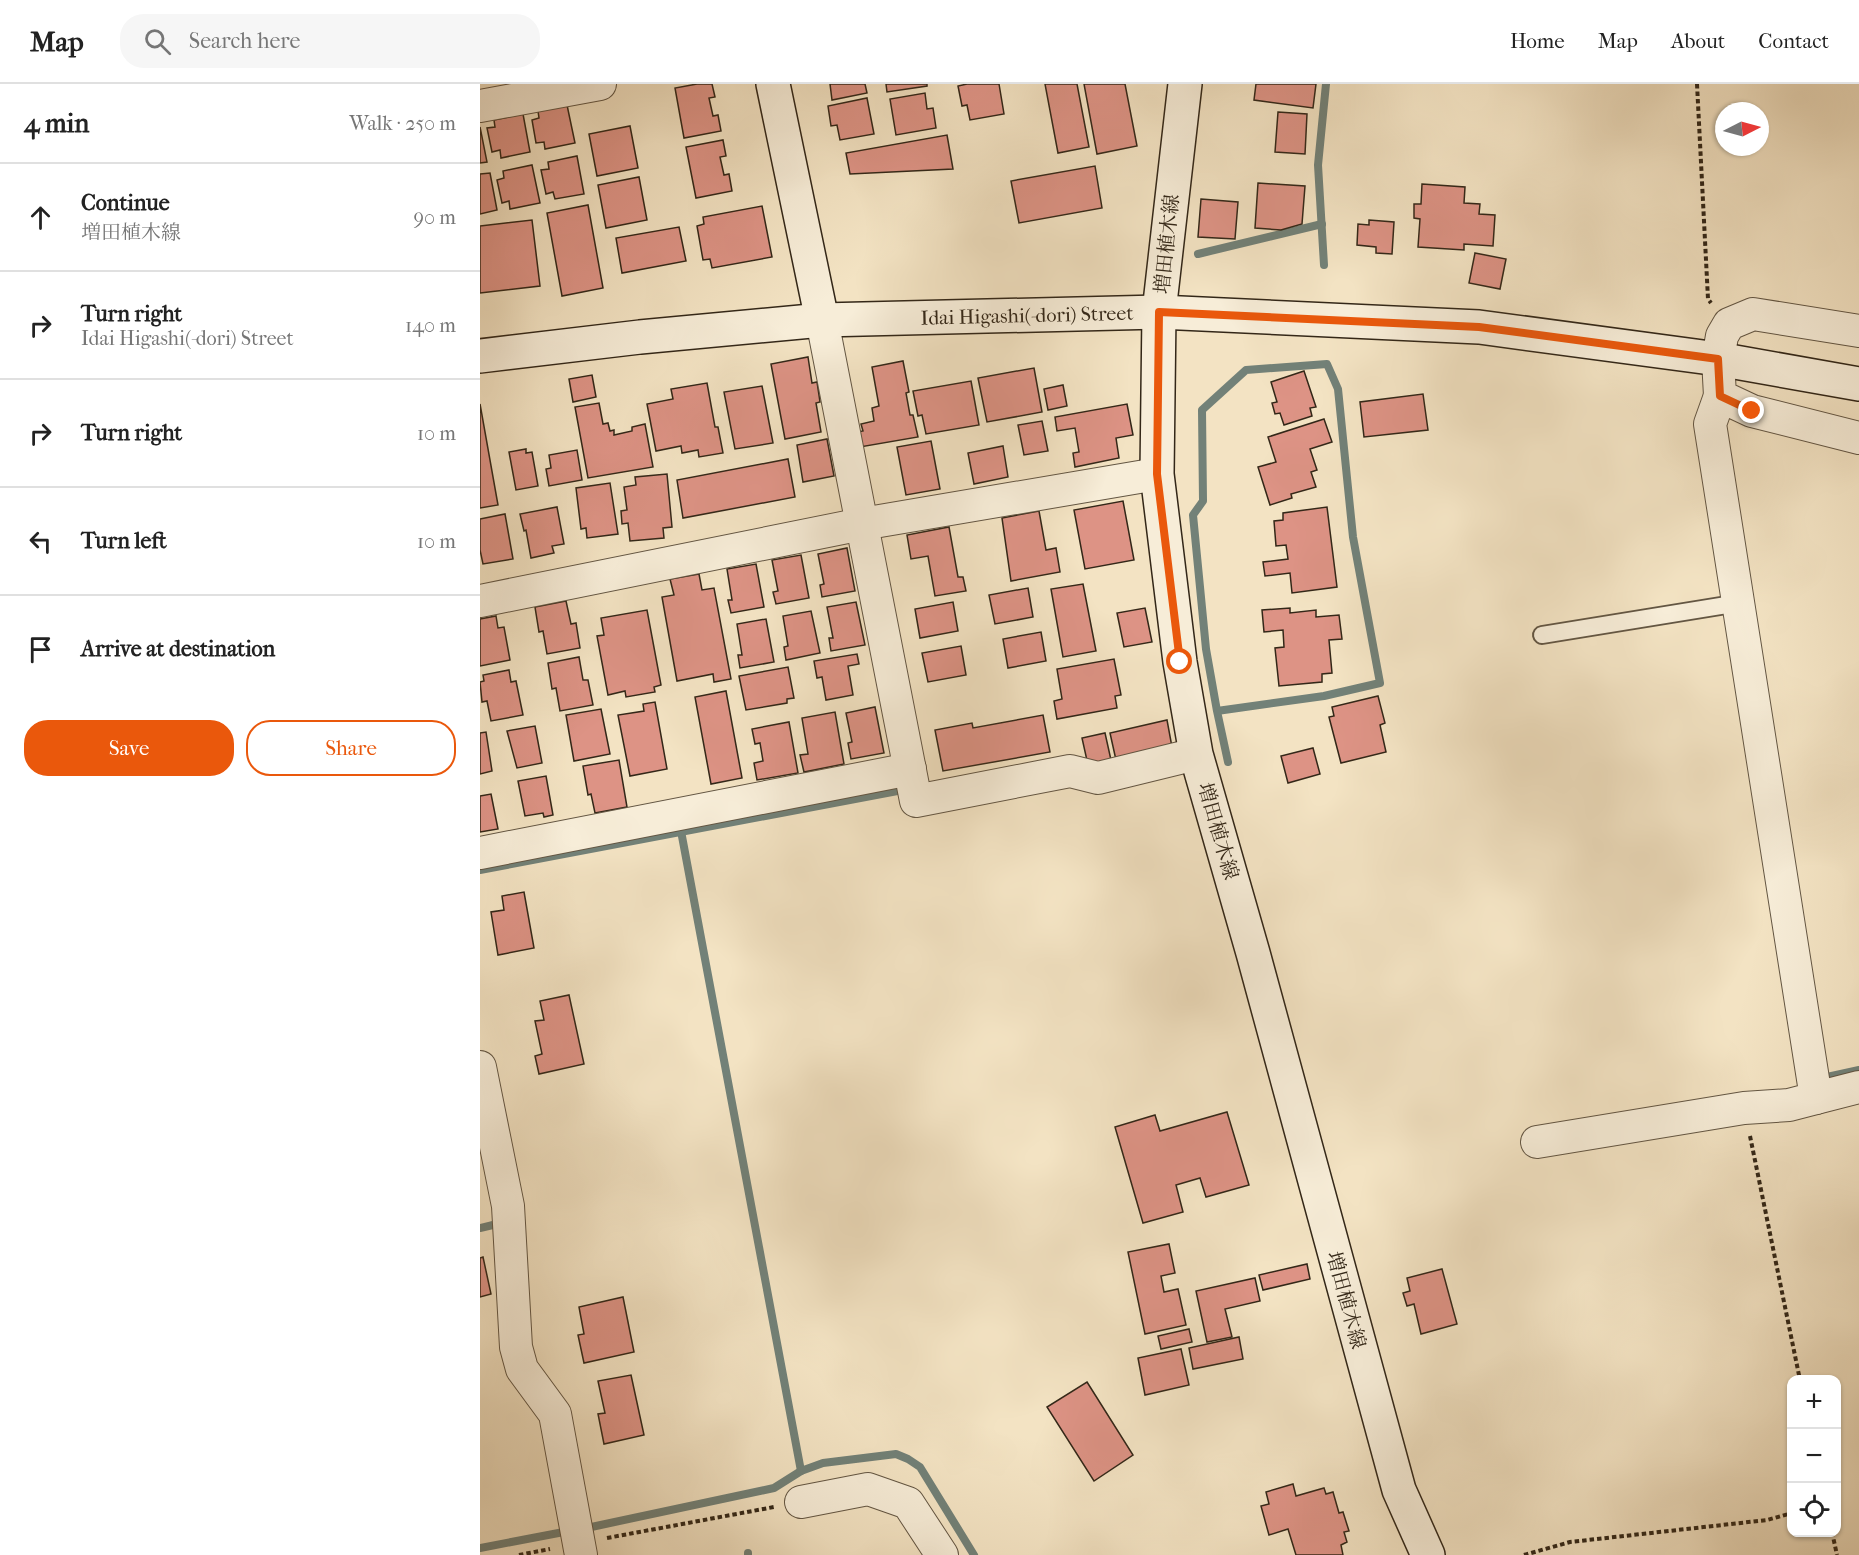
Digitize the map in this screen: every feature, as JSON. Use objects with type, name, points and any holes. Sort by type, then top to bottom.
[{"type":"street","points":[[480,106],[600,84]]},
{"type":"street","points":[[773,84],[822,320],[912,782]]},
{"type":"street","name":"増田植木線","points":[[1185,84],[1159,312],[1157,474],[1180,662],[1196,754],[1253,953],[1399,1490],[1428,1555]]},
{"type":"street","name":"Idai Higashi(-dori) Street","points":[[480,356],[640,336],[822,320],[1159,312],[1479,327],[1718,359],[1859,384]]},
{"type":"street","points":[[1816,1098],[1710,424],[1720,396],[1718,359],[1722,336],[1729,324],[1753,314],[1859,331]]},
{"type":"street","points":[[1720,396],[1752,411],[1859,438]]},
{"type":"street","points":[[480,601],[861,524],[1157,474]]},
{"type":"street","points":[[480,853],[912,782],[1084,775],[1196,754]]},
{"type":"street","points":[[480,1067],[508,1206],[516,1347],[522,1369],[555,1414],[578,1539]]},
{"type":"street","points":[[1537,1142],[1744,1108],[1790,1105],[1859,1088]]},
{"type":"street","points":[[811,1500],[868,1489],[908,1503],[942,1555]]},
{"type":"lane","points":[[1542,635],[1738,603]]},
{"type":"path","points":[[1696,84],[1708,299],[1729,324]]},
{"type":"path","points":[[1744,1108],[1799,1375]]},
{"type":"path","points":[[519,1555],[578,1539],[811,1500]]},
{"type":"path","points":[[1524,1555],[1570,1542],[1767,1520],[1787,1514]]},
{"type":"path","points":[[1833,1537],[1837,1555]]},
{"type":"building","points":[[712,84],[715,97],[709,98],[713,116],[718,115],[721,131],[684,138],[675,88]]},
{"type":"building","points":[[830,84],[865,84],[867,93],[832,100]]},
{"type":"building","points":[[886,84],[927,84],[927,86],[887,92]]},
{"type":"building","points":[[999,84],[1004,114],[970,120],[967,105],[962,106],[958,86]]},
{"type":"building","points":[[1045,84],[1077,84],[1089,147],[1058,153]]},
{"type":"building","points":[[1084,84],[1125,84],[1137,146],[1097,154]]},
{"type":"building","points":[[1256,84],[1316,84],[1313,108],[1254,100]]},
{"type":"building","points":[[925,93],[927,109],[933,108],[936,128],[896,135],[890,99]]},
{"type":"building","points":[[867,98],[874,134],[840,140],[837,125],[831,126],[828,106]]},
{"type":"building","points":[[567,105],[575,143],[545,149],[544,142],[536,143],[532,120],[539,118],[538,111]]},
{"type":"building","points":[[1278,112],[1307,114],[1305,154],[1275,152]]},
{"type":"building","points":[[523,114],[530,152],[501,158],[500,150],[492,152],[487,128],[495,127],[494,120]]},
{"type":"building","points":[[630,126],[638,168],[597,176],[589,134]]},
{"type":"building","points":[[480,127],[487,162],[480,163]]},
{"type":"building","points":[[947,135],[953,169],[850,174],[846,153]]},
{"type":"building","points":[[723,140],[726,156],[720,157],[724,175],[729,174],[732,191],[696,198],[686,147]]},
{"type":"building","points":[[577,156],[584,194],[555,199],[553,192],[546,194],[541,170],[549,169],[548,162]]},
{"type":"building","points":[[532,165],[540,203],[510,209],[509,201],[502,203],[497,180],[504,178],[503,171]]},
{"type":"building","points":[[1095,166],[1102,208],[1019,223],[1011,181]]},
{"type":"building","points":[[490,173],[497,210],[480,214],[480,174]]},
{"type":"building","points":[[639,177],[647,220],[606,228],[598,185]]},
{"type":"building","points":[[1258,183],[1305,186],[1302,224],[1281,230],[1255,228]]},
{"type":"building","points":[[1422,184],[1465,187],[1464,203],[1480,204],[1479,214],[1495,215],[1493,246],[1464,244],[1464,250],[1418,247],[1420,219],[1414,218],[1414,204],[1421,204]]},
{"type":"building","points":[[1201,199],[1238,202],[1235,239],[1198,237]]},
{"type":"building","points":[[588,205],[603,288],[562,296],[547,213]]},
{"type":"building","points":[[762,206],[772,257],[712,268],[710,259],[703,260],[697,226],[704,224],[703,217]]},
{"type":"building","points":[[532,220],[540,286],[480,293],[480,226]]},
{"type":"building","points":[[1369,220],[1394,222],[1392,254],[1376,253],[1376,247],[1357,245],[1358,224],[1369,225]]},
{"type":"building","points":[[679,227],[686,261],[622,273],[616,238]]},
{"type":"building","points":[[1475,253],[1506,259],[1500,289],[1469,283]]},
{"type":"building","points":[[808,357],[812,383],[817,382],[820,402],[816,403],[821,432],[785,439],[771,364]]},
{"type":"building","points":[[903,361],[909,392],[906,393],[910,415],[913,415],[918,437],[860,447],[857,432],[863,431],[861,424],[874,421],[872,408],[879,406],[872,367]]},
{"type":"building","points":[[1034,368],[1042,412],[987,422],[978,378]]},
{"type":"building","points":[[1304,371],[1316,407],[1310,408],[1312,416],[1284,425],[1280,413],[1275,414],[1272,403],[1277,402],[1271,382]]},
{"type":"building","points":[[592,375],[596,397],[573,402],[569,379]]},
{"type":"building","points":[[971,381],[979,425],[926,434],[922,415],[918,416],[913,391]]},
{"type":"building","points":[[707,383],[715,427],[718,427],[723,453],[699,457],[698,450],[682,453],[681,446],[656,451],[647,404],[673,399],[671,389]]},
{"type":"building","points":[[1063,385],[1067,406],[1048,410],[1044,389]]},
{"type":"building","points":[[762,386],[773,443],[735,449],[724,392]]},
{"type":"building","points":[[1423,394],[1428,430],[1364,437],[1360,402]]},
{"type":"building","points":[[599,403],[603,424],[608,423],[610,431],[614,430],[614,435],[632,431],[632,427],[645,424],[653,467],[588,478],[575,407]]},
{"type":"building","points":[[480,404],[498,505],[480,508]]},
{"type":"building","points":[[1127,404],[1133,435],[1116,438],[1119,458],[1075,467],[1073,453],[1079,452],[1075,428],[1057,431],[1055,417]]},
{"type":"building","points":[[1324,419],[1332,442],[1310,449],[1317,470],[1311,472],[1316,487],[1291,494],[1292,498],[1270,505],[1258,467],[1276,462],[1268,437]]},
{"type":"building","points":[[1042,421],[1048,451],[1024,455],[1018,425]]},
{"type":"building","points":[[827,439],[834,476],[803,482],[797,445]]},
{"type":"building","points":[[931,441],[940,489],[906,495],[897,447]]},
{"type":"building","points":[[1003,446],[1008,477],[974,484],[968,453]]},
{"type":"building","points":[[526,449],[526,453],[532,452],[538,486],[516,490],[509,452]]},
{"type":"building","points":[[577,450],[582,480],[549,486],[546,469],[551,468],[549,455]]},
{"type":"building","points":[[788,459],[795,497],[683,518],[677,480]]},
{"type":"building","points":[[667,474],[672,527],[663,528],[664,538],[630,541],[628,523],[622,524],[621,511],[627,510],[624,487],[636,485],[635,477]]},
{"type":"building","points":[[610,483],[618,534],[587,538],[586,528],[581,529],[576,488]]},
{"type":"building","points":[[1123,501],[1134,560],[1085,569],[1074,510]]},
{"type":"building","points":[[557,507],[564,544],[552,546],[554,553],[531,558],[526,530],[524,531],[520,514]]},
{"type":"building","points":[[1327,507],[1337,587],[1292,593],[1290,573],[1265,576],[1263,562],[1288,559],[1286,545],[1276,546],[1274,521],[1283,520],[1283,513]]},
{"type":"building","points":[[1039,511],[1046,550],[1056,548],[1060,572],[1011,581],[1002,518]]},
{"type":"building","points":[[505,514],[513,559],[483,564],[480,550],[480,519]]},
{"type":"building","points":[[949,527],[958,577],[963,577],[966,591],[935,596],[928,556],[911,559],[907,535]]},
{"type":"building","points":[[847,548],[855,591],[822,597],[820,585],[824,584],[818,554]]},
{"type":"building","points":[[801,555],[809,598],[776,604],[773,592],[778,591],[772,560]]},
{"type":"building","points":[[756,564],[764,607],[731,613],[728,600],[732,600],[727,569]]},
{"type":"building","points":[[699,574],[702,590],[714,588],[731,679],[714,682],[713,674],[677,681],[662,597],[674,595],[670,579]]},
{"type":"building","points":[[1083,584],[1096,651],[1063,657],[1051,589]]},
{"type":"building","points":[[1028,588],[1033,617],[995,624],[989,595]]},
{"type":"building","points":[[566,601],[571,624],[576,623],[580,648],[547,654],[543,631],[539,632],[535,607]]},
{"type":"building","points":[[856,602],[865,645],[831,651],[829,638],[833,638],[827,607]]},
{"type":"building","points":[[953,602],[958,631],[920,638],[915,609]]},
{"type":"building","points":[[1145,608],[1152,642],[1124,647],[1117,613]]},
{"type":"building","points":[[1290,608],[1290,613],[1316,610],[1316,617],[1339,615],[1342,639],[1329,640],[1332,673],[1322,674],[1322,682],[1279,686],[1275,648],[1284,647],[1283,630],[1264,632],[1262,610]]},
{"type":"building","points":[[647,610],[661,685],[654,687],[655,692],[626,697],[625,691],[608,695],[597,636],[604,635],[601,618]]},
{"type":"building","points":[[811,611],[820,653],[786,660],[784,647],[788,646],[783,616]]},
{"type":"building","points":[[496,616],[498,628],[504,627],[510,660],[480,666],[480,619]]},
{"type":"building","points":[[766,619],[774,662],[740,668],[738,655],[742,655],[737,624]]},
{"type":"building","points":[[1041,632],[1046,661],[1008,668],[1003,639]]},
{"type":"building","points":[[961,646],[966,675],[928,682],[922,653]]},
{"type":"building","points":[[857,654],[859,664],[848,666],[853,695],[826,700],[822,677],[817,678],[814,661]]},
{"type":"building","points":[[579,657],[583,680],[588,680],[593,705],[560,711],[556,688],[552,689],[548,663]]},
{"type":"building","points":[[1114,659],[1121,695],[1115,696],[1117,708],[1057,719],[1054,701],[1062,699],[1057,669]]},
{"type":"building","points":[[788,667],[794,698],[787,699],[787,703],[746,710],[739,676]]},
{"type":"building","points":[[509,670],[511,682],[516,681],[523,715],[491,721],[487,701],[482,702],[480,682],[484,681],[483,675]]},
{"type":"building","points":[[726,691],[742,778],[711,784],[695,697]]},
{"type":"building","points":[[1378,696],[1385,723],[1380,725],[1386,752],[1341,763],[1329,717],[1334,716],[1332,707]]},
{"type":"building","points":[[655,702],[667,769],[630,776],[618,715],[644,711],[643,704]]},
{"type":"building","points":[[875,707],[884,753],[851,759],[848,743],[852,742],[846,713]]},
{"type":"building","points":[[601,709],[610,754],[574,761],[566,715]]},
{"type":"building","points":[[835,712],[844,764],[804,772],[800,755],[808,754],[802,718]]},
{"type":"building","points":[[1043,715],[1050,752],[943,771],[935,730],[972,723],[973,728]]},
{"type":"building","points":[[1167,720],[1172,747],[1116,760],[1110,733]]},
{"type":"building","points":[[789,722],[798,773],[757,780],[754,763],[763,761],[760,743],[755,744],[752,729]]},
{"type":"building","points":[[535,726],[542,763],[517,768],[507,731]]},
{"type":"building","points":[[486,732],[492,771],[480,774],[480,733]]},
{"type":"building","points":[[1105,733],[1111,760],[1088,765],[1082,738]]},
{"type":"building","points":[[1313,748],[1320,774],[1288,783],[1281,756]]},
{"type":"building","points":[[619,760],[627,807],[595,813],[591,794],[588,795],[583,766]]},
{"type":"building","points":[[546,776],[553,815],[544,817],[543,813],[525,816],[518,781]]},
{"type":"building","points":[[491,794],[498,829],[480,832],[480,796]]},
{"type":"building","points":[[524,892],[534,948],[498,955],[491,912],[504,910],[502,896]]},
{"type":"building","points":[[569,995],[584,1064],[539,1074],[535,1056],[542,1054],[535,1021],[544,1020],[540,1001]]},
{"type":"building","points":[[1227,1112],[1249,1185],[1206,1197],[1200,1178],[1176,1185],[1183,1212],[1143,1223],[1115,1127],[1155,1115],[1160,1131]]},
{"type":"building","points":[[1169,1244],[1175,1273],[1161,1276],[1164,1292],[1178,1289],[1186,1325],[1145,1334],[1128,1252]]},
{"type":"building","points":[[483,1257],[491,1294],[480,1297],[480,1258]]},
{"type":"building","points":[[1307,1264],[1310,1279],[1263,1290],[1259,1275]]},
{"type":"building","points":[[1442,1269],[1457,1324],[1421,1334],[1414,1304],[1407,1306],[1403,1293],[1410,1291],[1407,1278]]},
{"type":"building","points":[[1255,1278],[1260,1301],[1225,1309],[1232,1337],[1207,1342],[1196,1291]]},
{"type":"building","points":[[623,1297],[634,1352],[584,1363],[578,1335],[584,1334],[579,1307]]},
{"type":"building","points":[[1189,1329],[1192,1342],[1161,1349],[1158,1336]]},
{"type":"building","points":[[1239,1337],[1243,1359],[1193,1369],[1189,1348]]},
{"type":"building","points":[[1181,1349],[1189,1385],[1145,1395],[1138,1358]]},
{"type":"building","points":[[631,1375],[644,1435],[604,1444],[598,1414],[605,1413],[598,1381]]},
{"type":"building","points":[[1087,1382],[1133,1455],[1094,1481],[1047,1407]]},
{"type":"building","points":[[1293,1484],[1296,1496],[1324,1488],[1326,1494],[1333,1492],[1339,1513],[1343,1512],[1349,1531],[1344,1532],[1347,1542],[1341,1545],[1343,1555],[1296,1555],[1288,1529],[1269,1535],[1261,1506],[1269,1504],[1266,1492]]},
{"type":"waterway","points":[[1324,265],[1318,165],[1326,84]]},
{"type":"waterway","points":[[1198,254],[1322,224]]},
{"type":"waterway","points":[[1217,711],[1206,649],[1193,515],[1203,501],[1202,410],[1246,370],[1327,364],[1338,389],[1353,537],[1380,683],[1324,696],[1217,711],[1228,762]]},
{"type":"waterway","points":[[480,870],[908,789]]},
{"type":"waterway","points":[[681,831],[801,1471]]},
{"type":"waterway","points":[[1827,1077],[1859,1070]]},
{"type":"waterway","points":[[480,1228],[497,1224]]},
{"type":"waterway","points":[[582,1529],[774,1488],[801,1471],[823,1463],[896,1454],[920,1467],[974,1555]]},
{"type":"waterway","points":[[480,1548],[569,1531]]},
{"type":"route","points":[[1180,662],[1157,474],[1159,312],[1479,327],[1718,359],[1720,396],[1752,411]]}]
